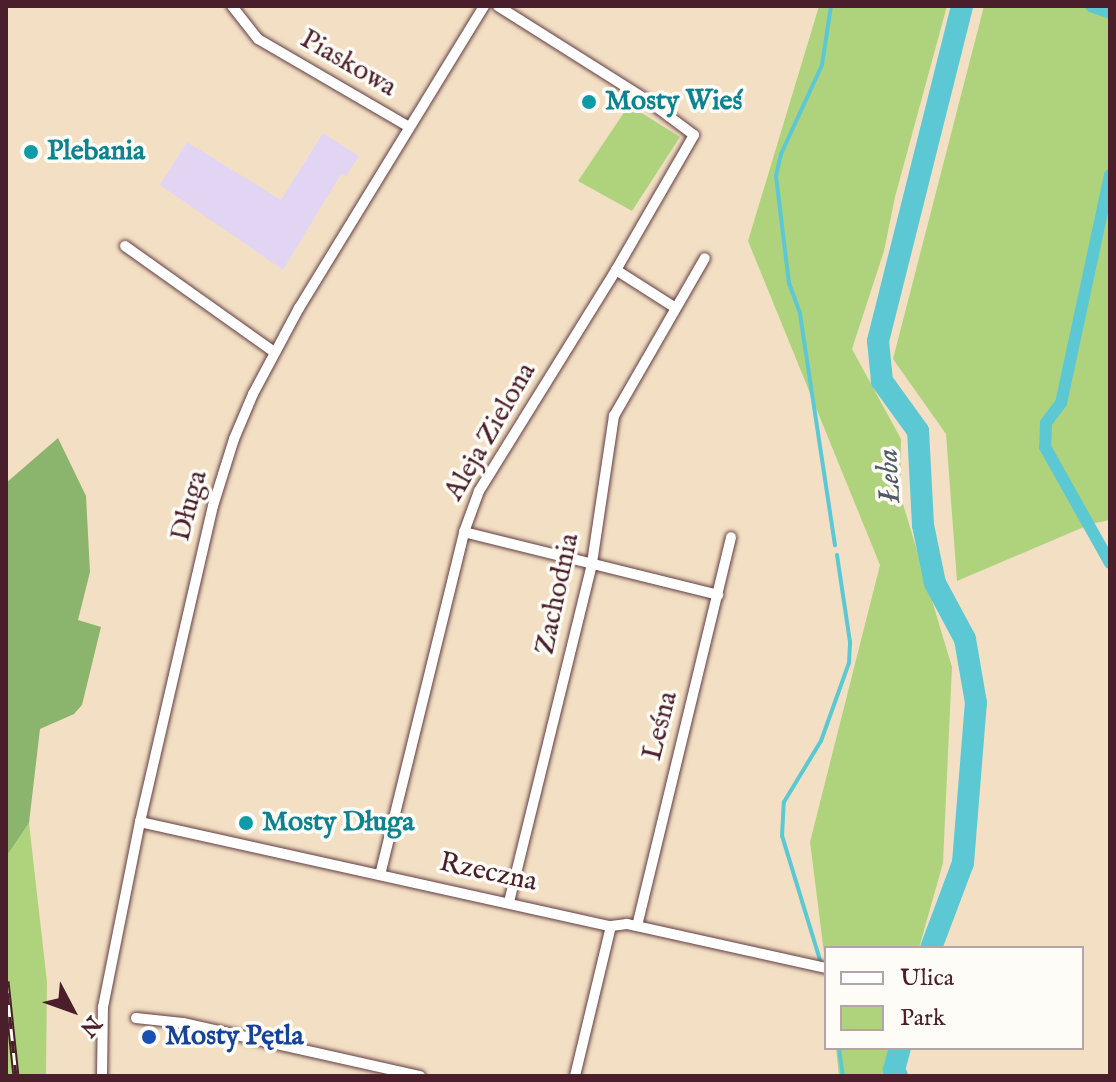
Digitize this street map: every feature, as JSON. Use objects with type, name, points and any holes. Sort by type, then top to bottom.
[{"type":"street","name":"Piaskowa","points":[[232,6],[258,39],[409,127]]},
{"type":"street","name":"Długa","points":[[102,1076],[103,1007],[140,822],[213,506],[234,439],[274,352],[484,6]]},
{"type":"street","name":"Aleja Zielona","points":[[380,875],[464,532],[479,491],[616,270],[694,135],[647,100],[498,6]]},
{"type":"street","points":[[125,246],[274,352]]},
{"type":"street","name":"Zachodnia","points":[[509,902],[592,563],[614,416],[674,307],[705,258]]},
{"type":"street","points":[[616,270],[674,307]]},
{"type":"street","points":[[464,532],[718,595]]},
{"type":"street","name":"Leśna","points":[[637,926],[731,537]]},
{"type":"street","name":"Rzeczna","points":[[140,822],[611,926],[637,926],[824,968]]},
{"type":"street","points":[[575,1076],[611,926]]},
{"type":"street","points":[[136,1018],[198,1026],[420,1076]]},
{"type":"shaded area","points":[[323,133],[359,156],[346,176],[341,174],[283,270],[160,185],[187,142],[281,200]]},
{"type":"green space","points":[[819,6],[947,6],[895,197],[884,251],[852,349],[901,439],[900,494],[952,667],[943,863],[920,946],[824,946],[824,953],[810,842],[880,565],[748,241]]},
{"type":"green space","points":[[984,6],[1110,6],[1110,520],[1091,524],[957,581],[946,434],[893,359]]},
{"type":"green space","points":[[629,105],[680,137],[632,211],[578,181]]},
{"type":"green space","points":[[58,438],[86,496],[90,572],[78,620],[101,627],[82,705],[74,714],[40,729],[29,823],[6,857],[6,483]]},
{"type":"green space","points":[[29,823],[47,982],[46,1076],[6,1076],[6,857]]},
{"type":"green space","points":[[836,1050],[890,1050],[883,1076],[839,1076]]},
{"type":"waterway","points":[[831,6],[822,65],[781,154],[776,176],[789,283],[800,314],[835,545]]},
{"type":"waterway","name":"Łeba","points":[[932,946],[963,863],[976,703],[965,639],[935,583],[923,525],[918,431],[882,381],[878,341],[962,6]]},
{"type":"waterway","points":[[1091,6],[1110,13]]},
{"type":"waterway","points":[[1110,175],[1061,403],[1046,423],[1045,447],[1110,563]]},
{"type":"waterway","points":[[820,960],[782,836],[784,802],[821,741],[849,663],[850,642],[837,555]]},
{"type":"waterway","points":[[839,1050],[843,1076]]},
{"type":"waterway","name":"Łeba","points":[[897,1076],[894,1070],[899,1050]]},
{"type":"railway","points":[[6,981],[16,1076]]},
{"type":"place","name":"Mosty Wieś","points":[[589,102]]},
{"type":"place","name":"Plebania","points":[[31,152]]},
{"type":"place","name":"Mosty Długa","points":[[246,823]]},
{"type":"place","name":"Mosty Pętla","points":[[149,1037]]}]
